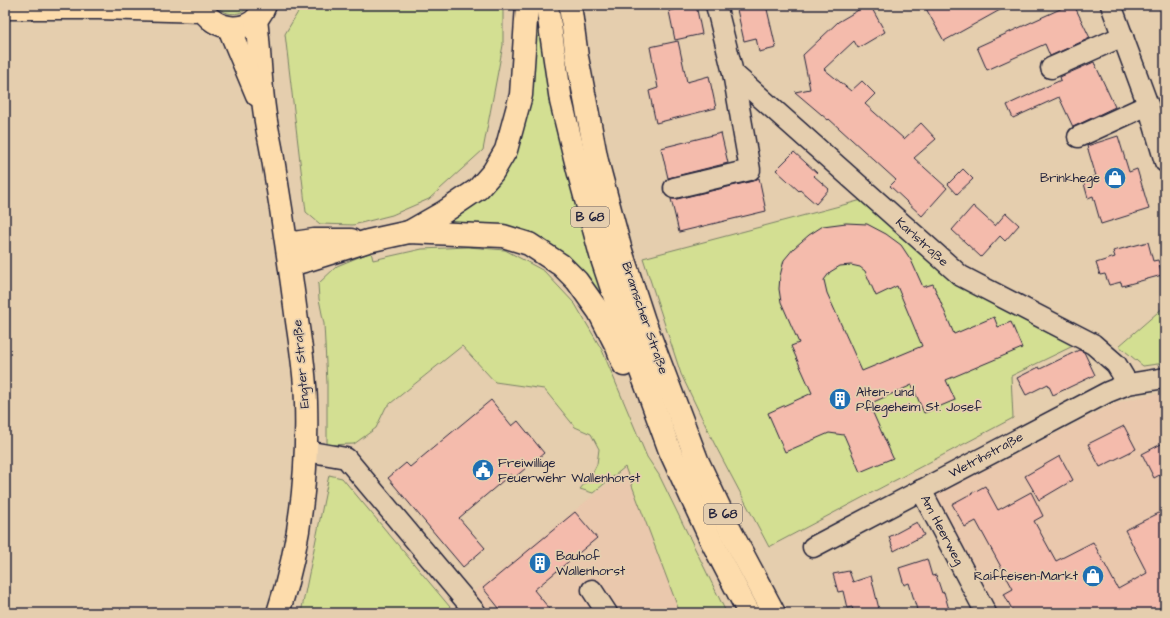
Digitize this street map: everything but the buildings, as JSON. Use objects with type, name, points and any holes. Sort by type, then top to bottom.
[{"type":"main road","points":[[408,232],[444,212],[478,189],[493,172],[506,150],[521,95],[527,5]]},
{"type":"main road","name":"Bramscher Straße","points":[[547,5],[561,101],[602,259],[624,326],[670,451],[712,542],[749,613]]},
{"type":"main road","name":"Bramscher Straße","points":[[570,5],[577,57],[597,161],[621,251],[644,321],[697,460],[731,532],[774,613]]},
{"type":"main road","points":[[5,8],[105,6],[202,8],[209,19],[218,25],[229,28],[248,24],[261,12]]},
{"type":"main road","name":"Engter Straße","points":[[261,12],[265,115],[287,244],[300,339],[306,400],[306,451],[301,507],[293,555],[284,595],[278,613]]},
{"type":"main road","name":"Engter Straße","points":[[229,28],[265,115]]},
{"type":"main road","points":[[290,265],[368,241],[408,232],[504,236],[529,244],[561,265],[577,281],[599,312],[617,347],[653,436],[670,451]]},
{"type":"main road","points":[[287,244],[314,240],[368,241]]},
{"type":"street","points":[[674,188],[750,170],[733,73],[716,5]]},
{"type":"street","points":[[1111,5],[1148,105],[1165,162]]},
{"type":"street","points":[[1051,68],[1123,36]]},
{"type":"street","name":"Karlstraße","points":[[733,73],[961,276],[1093,344],[1116,364],[1128,384]]},
{"type":"street","points":[[1078,137],[1148,105]]},
{"type":"street","name":"Wetrihstraße","points":[[813,547],[1108,392],[1128,384],[1165,378]]},
{"type":"street","points":[[306,451],[346,458],[476,613]]},
{"type":"street","name":"Am Heerweg","points":[[921,490],[986,613]]},
{"type":"street","points":[[592,590],[607,613]]},
{"type":"shaded area","points":[[1165,392],[1165,613],[995,613],[932,497],[1116,403]]},
{"type":"shaded area","points":[[630,466],[685,613],[460,613],[455,607]]},
{"type":"green space","points":[[215,5],[251,5],[243,12],[233,14],[219,9]]},
{"type":"green space","points":[[307,5],[503,5],[503,45],[483,150],[429,199],[392,215],[353,225],[320,224],[306,212],[285,34],[301,7]]},
{"type":"green space","points":[[536,5],[613,321],[579,271],[435,225],[525,122],[534,65]]},
{"type":"green space","points":[[862,200],[1075,345],[1011,376],[1013,418],[769,547],[714,443],[681,374],[643,258]]},
{"type":"green space","points":[[468,247],[505,250],[544,271],[575,304],[602,350],[647,457],[659,475],[725,610],[719,613],[680,613],[625,467],[593,493],[580,489],[591,476],[597,464],[599,449],[591,434],[575,427],[544,389],[495,382],[462,346],[386,407],[376,428],[354,444],[327,445],[327,383],[324,324],[319,299],[318,284],[337,266],[371,252],[373,260],[422,249]]},
{"type":"green space","points":[[1165,306],[1165,363],[1143,366],[1119,346]]},
{"type":"green space","points":[[329,475],[342,478],[455,613],[301,613]]},
{"type":"place","name":"Brinkhege","points":[[1115,178]]},
{"type":"place","name":"Alten- und Pflegeheim St. Josef","points":[[840,399]]},
{"type":"place","name":"Freiwillige Feuerwehr Wallenhorst","points":[[483,470]]},
{"type":"place","name":"Bauhof Wallenhorst","points":[[540,563]]},
{"type":"place","name":"Raiffeisen-Markt","points":[[1093,576]]}]
